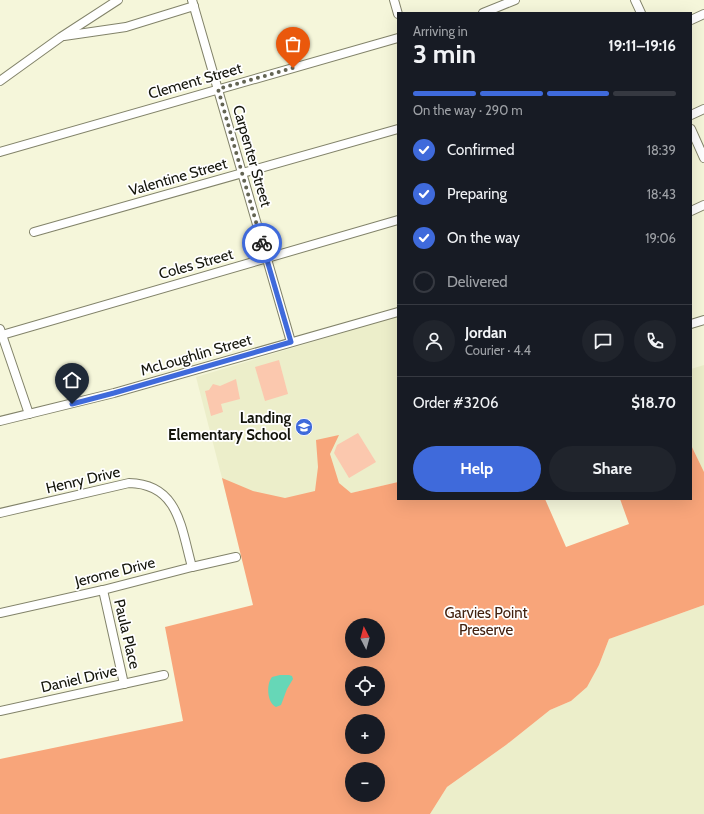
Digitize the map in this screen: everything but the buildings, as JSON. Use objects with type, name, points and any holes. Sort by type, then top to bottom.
[{"type":"street","points":[[0,81],[118,0]]},
{"type":"street","points":[[394,0],[397,12]]},
{"type":"street","points":[[485,12],[515,0]]},
{"type":"street","points":[[635,0],[641,12]]},
{"type":"street","points":[[62,37],[126,27],[193,3]]},
{"type":"street","name":"Carpenter Street","points":[[193,3],[291,342]]},
{"type":"street","points":[[692,20],[704,14]]},
{"type":"street","name":"Clement Street","points":[[0,152],[397,38]]},
{"type":"street","points":[[692,115],[704,109]]},
{"type":"street","name":"Valentine Street","points":[[34,232],[397,129]]},
{"type":"street","points":[[692,131],[704,158]]},
{"type":"street","points":[[692,211],[704,205]]},
{"type":"street","name":"Coles Street","points":[[1,332],[397,220]]},
{"type":"street","name":"McLoughlin Street","points":[[0,421],[114,393],[397,312]]},
{"type":"street","points":[[692,324],[704,320]]},
{"type":"street","points":[[1,332],[29,414]]},
{"type":"street","name":"Henry Drive","points":[[0,513],[129,483],[139,483],[149,486],[163,494],[175,508],[192,567]]},
{"type":"street","name":"Jerome Drive","points":[[0,613],[103,590],[236,557]]},
{"type":"street","name":"Paula Place","points":[[103,590],[124,684]]},
{"type":"street","name":"Daniel Drive","points":[[0,711],[164,675]]},
{"type":"shaded area","name":"Landing Elementary School","points":[[397,316],[397,482],[233,521],[196,377]]},
{"type":"shaded area","points":[[279,360],[288,394],[265,401],[255,367]]},
{"type":"shaded area","points":[[704,365],[704,472],[692,447],[692,369]]},
{"type":"shaded area","points":[[236,379],[240,399],[221,404],[223,412],[211,416],[205,391],[209,390],[213,384],[220,386]]},
{"type":"shaded area","points":[[358,433],[376,462],[349,478],[334,453],[337,445]]},
{"type":"shaded area","points":[[704,605],[704,814],[430,814],[447,787],[506,745],[550,710],[571,701],[599,665],[609,639]]},
{"type":"green space","name":"Garvies Point Preserve","points":[[339,435],[330,454],[339,483],[351,493],[397,482],[397,500],[545,500],[566,547],[629,524],[620,500],[692,500],[692,447],[704,472],[704,605],[609,639],[599,665],[587,687],[571,701],[550,710],[506,745],[447,787],[430,814],[0,814],[0,759],[183,721],[165,627],[253,605],[222,478],[253,491],[285,498],[315,491],[318,467],[316,440]]},
{"type":"water","points":[[289,675],[292,676],[293,679],[287,689],[281,705],[276,707],[269,698],[268,689],[272,677]]},
{"type":"way so far","points":[[262,243],[218,89],[293,68]]},
{"type":"place","name":"Landing Elementary School","points":[[304,427]]},
{"type":"route","points":[[72,404],[291,342],[262,243]]}]
